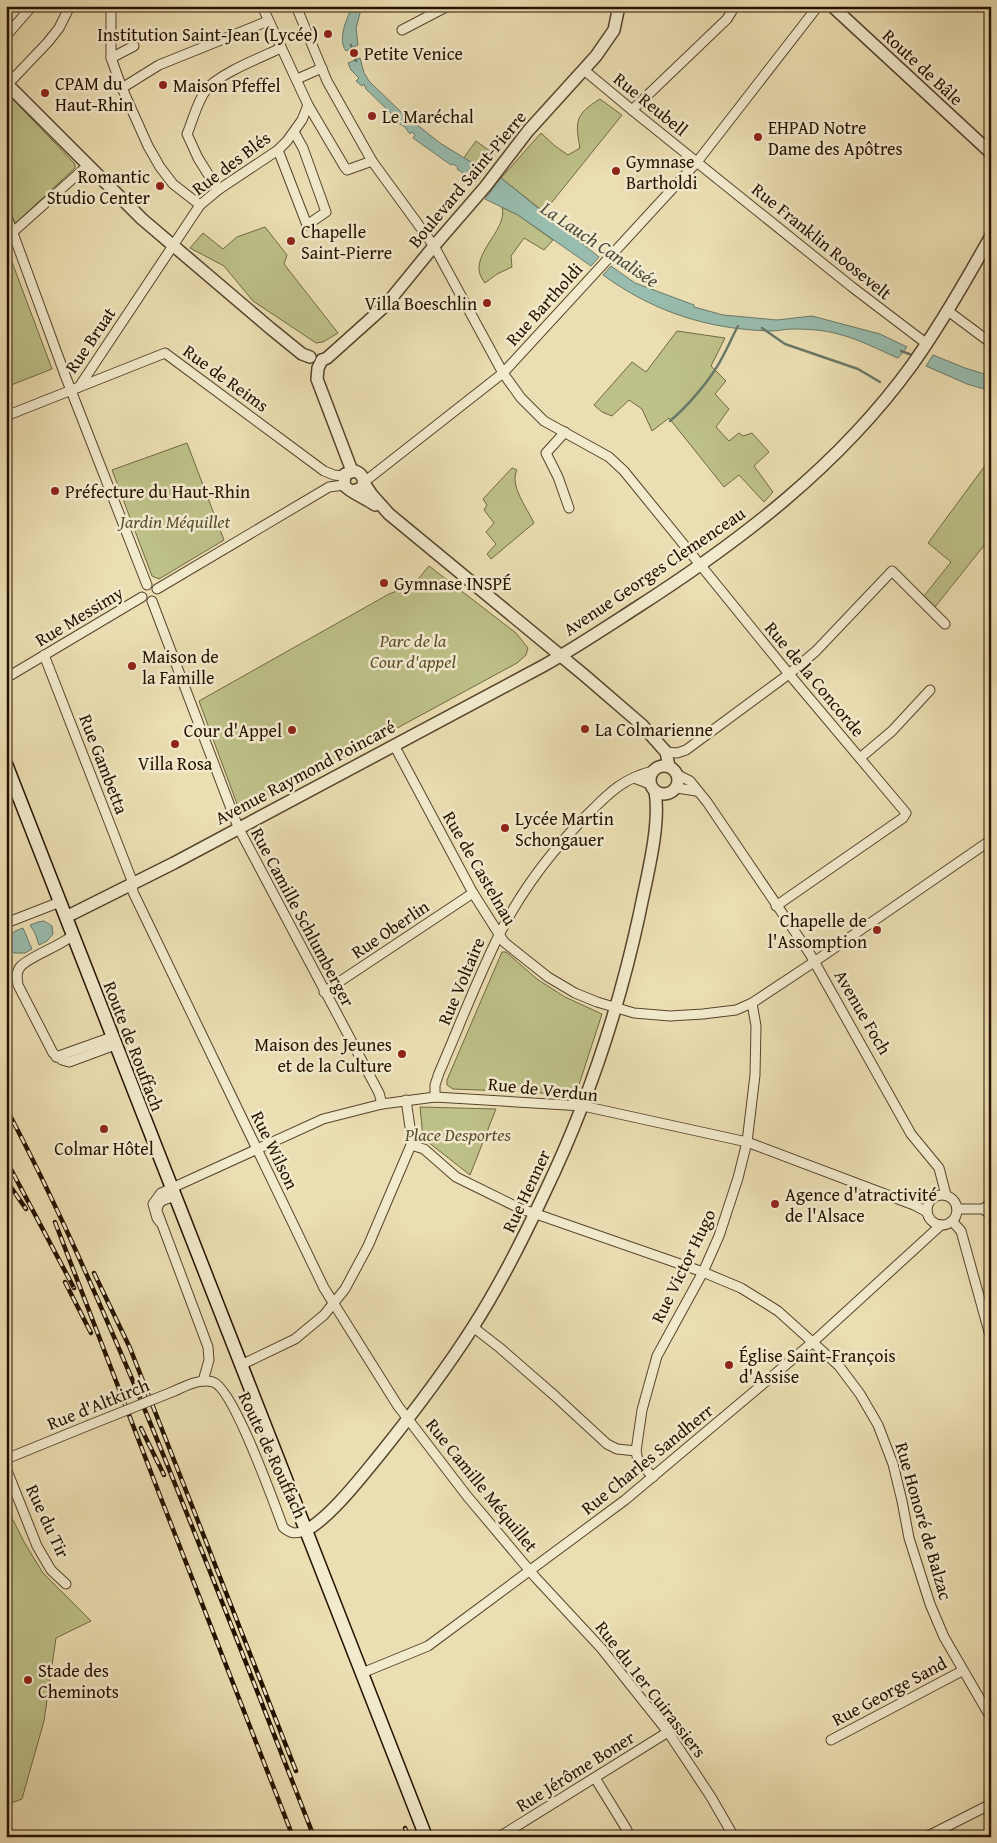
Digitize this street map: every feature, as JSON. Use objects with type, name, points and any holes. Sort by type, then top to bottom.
[{"type":"main road","points":[[6,764],[57,904]]},
{"type":"main road","points":[[6,782],[57,904]]},
{"type":"main road","name":"Route de Rouffach","points":[[57,904],[66,917],[426,1837]]},
{"type":"street","points":[[6,36],[32,6]]},
{"type":"street","points":[[70,6],[59,28],[48,42],[7,84],[87,166],[173,246],[302,354],[310,357],[308,362],[310,366],[314,368],[320,364]]},
{"type":"street","points":[[111,6],[111,58],[122,88],[148,146],[160,167],[173,184],[200,205]]},
{"type":"street","points":[[262,6],[308,105],[348,170],[372,161]]},
{"type":"street","name":"Rue de la Concorde","points":[[296,6],[327,81],[372,161],[434,246],[503,373],[529,408],[544,421],[609,457],[624,471],[789,674],[906,813],[903,818],[776,906]]},
{"type":"street","points":[[402,30],[448,6]]},
{"type":"street","name":"Boulevard Saint-Pierre","points":[[320,364],[386,306],[485,187],[528,131],[584,70],[607,42],[614,30],[619,6]]},
{"type":"street","points":[[632,110],[726,19],[735,6]]},
{"type":"street","name":"Rue Bartholdi","points":[[364,481],[503,373],[697,162],[818,6]]},
{"type":"street","name":"Route de Bâle","points":[[832,6],[991,153]]},
{"type":"street","points":[[122,88],[159,65],[268,21]]},
{"type":"street","points":[[111,58],[134,46]]},
{"type":"street","points":[[218,190],[198,158],[187,134],[201,99],[206,89],[219,79],[281,48]]},
{"type":"street","points":[[297,79],[322,68]]},
{"type":"street","name":"Rue Reubell","points":[[584,70],[697,162]]},
{"type":"street","name":"Rue des Blés","points":[[173,246],[200,205],[218,190],[278,150],[302,120],[308,105]]},
{"type":"street","points":[[278,150],[307,225],[326,212],[303,148],[294,132]]},
{"type":"street","name":"Rue Franklin Roosevelt","points":[[697,162],[924,347]]},
{"type":"street","points":[[13,232],[87,166]]},
{"type":"street","points":[[6,214],[65,375],[75,388],[147,585]]},
{"type":"street","name":"Avenue Georges Clemenceau","points":[[560,656],[701,566],[756,524],[809,479],[867,420],[911,366],[948,311],[991,236]]},
{"type":"street","name":"Rue Bruat","points":[[6,416],[75,388],[173,246]]},
{"type":"street","points":[[948,311],[991,343]]},
{"type":"street","name":"Rue de Reims","points":[[75,388],[165,353],[324,471],[348,481]]},
{"type":"street","points":[[320,364],[317,379],[348,481],[359,490],[364,481]]},
{"type":"street","points":[[565,432],[546,453],[558,477],[569,508]]},
{"type":"street","points":[[157,589],[329,487],[348,481],[358,472],[372,495],[389,514]]},
{"type":"street","points":[[348,481],[642,725],[663,749],[677,753],[686,750],[789,674],[816,650],[892,571],[945,624]]},
{"type":"street","points":[[147,585],[154,586],[157,589]]},
{"type":"street","points":[[147,585],[142,590],[142,597],[146,600],[152,600],[158,594],[157,589]]},
{"type":"street","name":"Rue Messimy","points":[[6,678],[142,597]]},
{"type":"street","name":"Rue Camille Schlumberger","points":[[152,600],[238,828],[379,1093],[382,1104]]},
{"type":"street","name":"Rue Gambetta","points":[[44,655],[132,884]]},
{"type":"street","name":"Avenue Raymond Poincaré","points":[[66,917],[238,828],[560,656]]},
{"type":"street","points":[[860,758],[892,731],[930,690]]},
{"type":"street","name":"Rue de Castelnau","points":[[394,745],[473,893],[504,942],[548,978],[575,993],[634,1013],[703,1014],[736,1010],[752,1003],[991,840]]},
{"type":"street","points":[[657,790],[650,777],[660,768],[663,749]]},
{"type":"street","points":[[660,768],[674,769],[678,775],[679,782],[677,788]]},
{"type":"street","name":"Rue Voltaire","points":[[435,1097],[435,1085],[439,1073],[500,934],[532,881],[575,827],[622,782],[660,768]]},
{"type":"street","name":"Avenue Foch","points":[[678,775],[690,781],[707,802],[814,962],[911,1134],[939,1168],[942,1195]]},
{"type":"street","points":[[634,778],[657,790],[677,788],[696,790]]},
{"type":"street","name":"Rue Henner","points":[[305,1531],[316,1525],[358,1482],[408,1420],[473,1327],[513,1258],[535,1214],[584,1106],[617,1008],[648,875],[658,807],[657,790]]},
{"type":"street","name":"Rue Wilson","points":[[132,884],[133,892],[324,1288],[408,1420]]},
{"type":"street","name":"Rue Oberlin","points":[[324,992],[473,893]]},
{"type":"street","points":[[6,923],[57,904]]},
{"type":"street","points":[[72,936],[21,966],[17,978],[18,984],[56,1057],[114,1041]]},
{"type":"street","name":"Rue Victor Hugo","points":[[636,1451],[642,1410],[657,1356],[703,1272],[719,1236],[731,1203],[747,1142],[755,1075],[756,1026],[752,1003]]},
{"type":"street","name":"Rue de Verdun","points":[[172,1192],[256,1148],[323,1119],[382,1104],[435,1097],[584,1106],[747,1142],[914,1205],[929,1216]]},
{"type":"street","points":[[241,1364],[295,1339],[324,1315],[345,1289],[368,1246],[411,1145],[406,1100]]},
{"type":"street","points":[[411,1145],[424,1149],[456,1177],[535,1214]]},
{"type":"street","points":[[172,1192],[164,1200],[157,1202],[157,1211],[208,1347],[209,1360],[202,1381]]},
{"type":"street","points":[[914,1205],[929,1202],[942,1195],[952,1198],[957,1209],[956,1216],[952,1221],[941,1225],[929,1216]]},
{"type":"street","points":[[928,1235],[929,1202]]},
{"type":"street","points":[[957,1209],[987,1212],[991,1203]]},
{"type":"street","name":"Rue Honoré de Balzac","points":[[535,1214],[703,1272],[741,1288],[778,1311],[839,1366],[860,1394],[878,1425],[893,1464],[909,1538],[921,1578],[944,1637],[991,1718]]},
{"type":"street","points":[[952,1221],[961,1231],[991,1338]]},
{"type":"street","name":"Rue Charles Sandherr","points":[[362,1673],[428,1646],[625,1500],[813,1342],[941,1225]]},
{"type":"street","points":[[473,1327],[555,1396],[606,1444],[617,1449],[636,1451],[638,1461],[653,1477]]},
{"type":"street","name":"Rue d'Altkirch","points":[[6,1459],[202,1381]]},
{"type":"street","name":"Route de Rouffach","points":[[202,1381],[215,1383],[226,1395],[252,1446],[284,1527],[290,1533],[297,1534],[305,1531]]},
{"type":"street","name":"Rue Camille Méquillet","points":[[408,1420],[467,1496],[530,1571]]},
{"type":"street","name":"Rue du Tir","points":[[6,1468],[37,1546],[52,1570],[66,1584]]},
{"type":"street","name":"Rue du 1er Cuirassiers","points":[[530,1571],[601,1648],[668,1732],[711,1797],[734,1837]]},
{"type":"street","name":"Rue George Sand","points":[[831,1740],[962,1671]]},
{"type":"street","name":"Rue Jérôme Boner","points":[[504,1836],[668,1732]]},
{"type":"street","points":[[595,1778],[627,1830],[622,1837]]},
{"type":"street","points":[[932,1835],[991,1804]]},
{"type":"green space","points":[[6,92],[75,164],[75,168],[6,232]]},
{"type":"green space","points":[[600,99],[622,115],[544,212],[501,178],[541,133],[568,155],[580,148],[578,125],[581,114]]},
{"type":"green space","points":[[476,141],[494,154],[488,166],[479,167],[463,159]]},
{"type":"green space","points":[[502,207],[518,215],[553,240],[544,250],[524,238],[511,256],[512,267],[497,274],[485,283],[480,273],[479,264],[499,226]]},
{"type":"green space","points":[[265,227],[287,255],[284,264],[338,333],[323,342],[316,343],[253,301],[224,266],[190,248],[203,233],[223,249],[237,237]]},
{"type":"green space","points":[[6,246],[52,369],[6,387]]},
{"type":"green space","points":[[677,331],[725,338],[711,366],[726,381],[715,394],[729,409],[716,427],[729,441],[739,433],[743,436],[752,433],[769,452],[754,466],[773,492],[764,502],[739,475],[724,487],[669,418],[652,431],[642,409],[629,400],[612,416],[602,412],[594,405],[632,362],[646,372]]},
{"type":"green space","name":"Jardin Méquillet","points":[[187,443],[224,540],[159,579],[152,576],[112,470]]},
{"type":"green space","points":[[990,459],[991,527],[985,533],[990,538],[935,607],[924,596],[951,562],[928,543]]},
{"type":"green space","points":[[512,468],[517,470],[515,482],[517,489],[534,523],[491,559],[487,554],[496,544],[486,532],[494,523],[484,510],[487,505],[483,499]]},
{"type":"green space","name":"Parc de la Cour d'appel","points":[[429,566],[516,633],[528,648],[526,655],[517,663],[248,809],[242,808],[237,804],[199,701],[389,594],[413,585]]},
{"type":"green space","points":[[502,952],[506,952],[537,979],[565,997],[602,1014],[575,1097],[533,1092],[453,1089],[447,1085],[447,1080]]},
{"type":"green space","name":"Place Desportes","points":[[420,1107],[496,1109],[470,1175],[423,1138]]},
{"type":"green space","name":"Stade des Cheminots","points":[[6,1506],[24,1542],[43,1573],[91,1621],[56,1638],[44,1721],[22,1799],[6,1805]]},
{"type":"shaded area","points":[[352,6],[362,6],[356,28],[358,45],[346,51],[342,40]]},
{"type":"shaded area","points":[[360,58],[364,73],[369,81],[401,112],[440,143],[479,167],[487,169],[476,182],[457,169],[458,167],[453,164],[451,165],[413,138],[415,135],[412,132],[410,134],[405,127],[395,121],[396,119],[393,115],[366,89],[364,84],[362,86],[356,81],[359,78],[351,70],[348,63]]},
{"type":"shaded area","points":[[501,178],[599,257],[591,266],[518,215],[485,199]]},
{"type":"shaded area","points":[[611,266],[635,283],[694,305],[694,307],[723,315],[777,320],[812,316],[880,334],[907,347],[898,358],[846,336],[827,332],[798,329],[747,330],[703,322],[662,308],[622,288],[603,275]]},
{"type":"shaded area","points":[[933,355],[991,376],[991,391],[967,384],[926,366]]},
{"type":"shaded area","points":[[44,921],[52,926],[53,934],[47,941],[39,945],[30,925]]},
{"type":"shaded area","points":[[23,928],[32,949],[25,953],[14,953],[8,947],[8,939],[15,931]]},
{"type":"waterway","name":"La Lauch Canalisée","points":[[351,45],[356,61]]},
{"type":"waterway","points":[[670,421],[693,399],[707,381],[719,363],[738,326]]},
{"type":"waterway","points":[[762,328],[785,344],[858,369],[880,382]]},
{"type":"waterway","name":"La Lauch Canalisée","points":[[901,351],[915,356]]},
{"type":"railway","points":[[6,1108],[74,1246],[135,1386],[314,1837]]},
{"type":"railway","points":[[6,1160],[74,1288]]},
{"type":"railway","points":[[6,1180],[26,1209]]},
{"type":"railway","points":[[55,1222],[293,1837]]},
{"type":"railway","points":[[94,1273],[130,1348],[296,1771]]},
{"type":"railway","points":[[65,1282],[91,1333]]},
{"type":"railway","points":[[141,1428],[164,1475]]},
{"type":"railway","points":[[405,1828],[409,1837]]},
{"type":"place","name":"Institution Saint-Jean (Lycée)","points":[[328,34]]},
{"type":"place","name":"Petite Venice","points":[[354,53]]},
{"type":"place","name":"Maison Pfeffel","points":[[163,85]]},
{"type":"place","name":"CPAM du Haut-Rhin","points":[[45,93]]},
{"type":"place","name":"Le Maréchal","points":[[372,116]]},
{"type":"place","name":"EHPAD Notre Dame des Apôtres","points":[[758,137]]},
{"type":"place","name":"Gymnase Bartholdi","points":[[616,171]]},
{"type":"place","name":"Romantic Studio Center","points":[[160,186]]},
{"type":"place","name":"Chapelle Saint-Pierre","points":[[291,241]]},
{"type":"place","name":"Villa Boeschlin","points":[[487,303]]},
{"type":"place","name":"Préfecture du Haut-Rhin","points":[[55,491]]},
{"type":"place","name":"Gymnase INSPÉ","points":[[384,583]]},
{"type":"place","name":"Maison de la Famille","points":[[132,666]]},
{"type":"place","name":"La Colmarienne","points":[[585,729]]},
{"type":"place","name":"Cour d'Appel","points":[[292,730]]},
{"type":"place","name":"Villa Rosa","points":[[175,744]]},
{"type":"place","name":"Lycée Martin Schongauer","points":[[505,828]]},
{"type":"place","name":"Chapelle de l'Assomption","points":[[877,930]]},
{"type":"place","name":"Maison des Jeunes et de la Culture","points":[[402,1054]]},
{"type":"place","name":"Colmar Hôtel","points":[[104,1129]]},
{"type":"place","name":"Agence d'atractivité de l'Alsace","points":[[775,1204]]},
{"type":"place","name":"Église Saint-François d'Assise","points":[[729,1365]]},
{"type":"place","name":"Stade des Cheminots","points":[[28,1680]]}]
